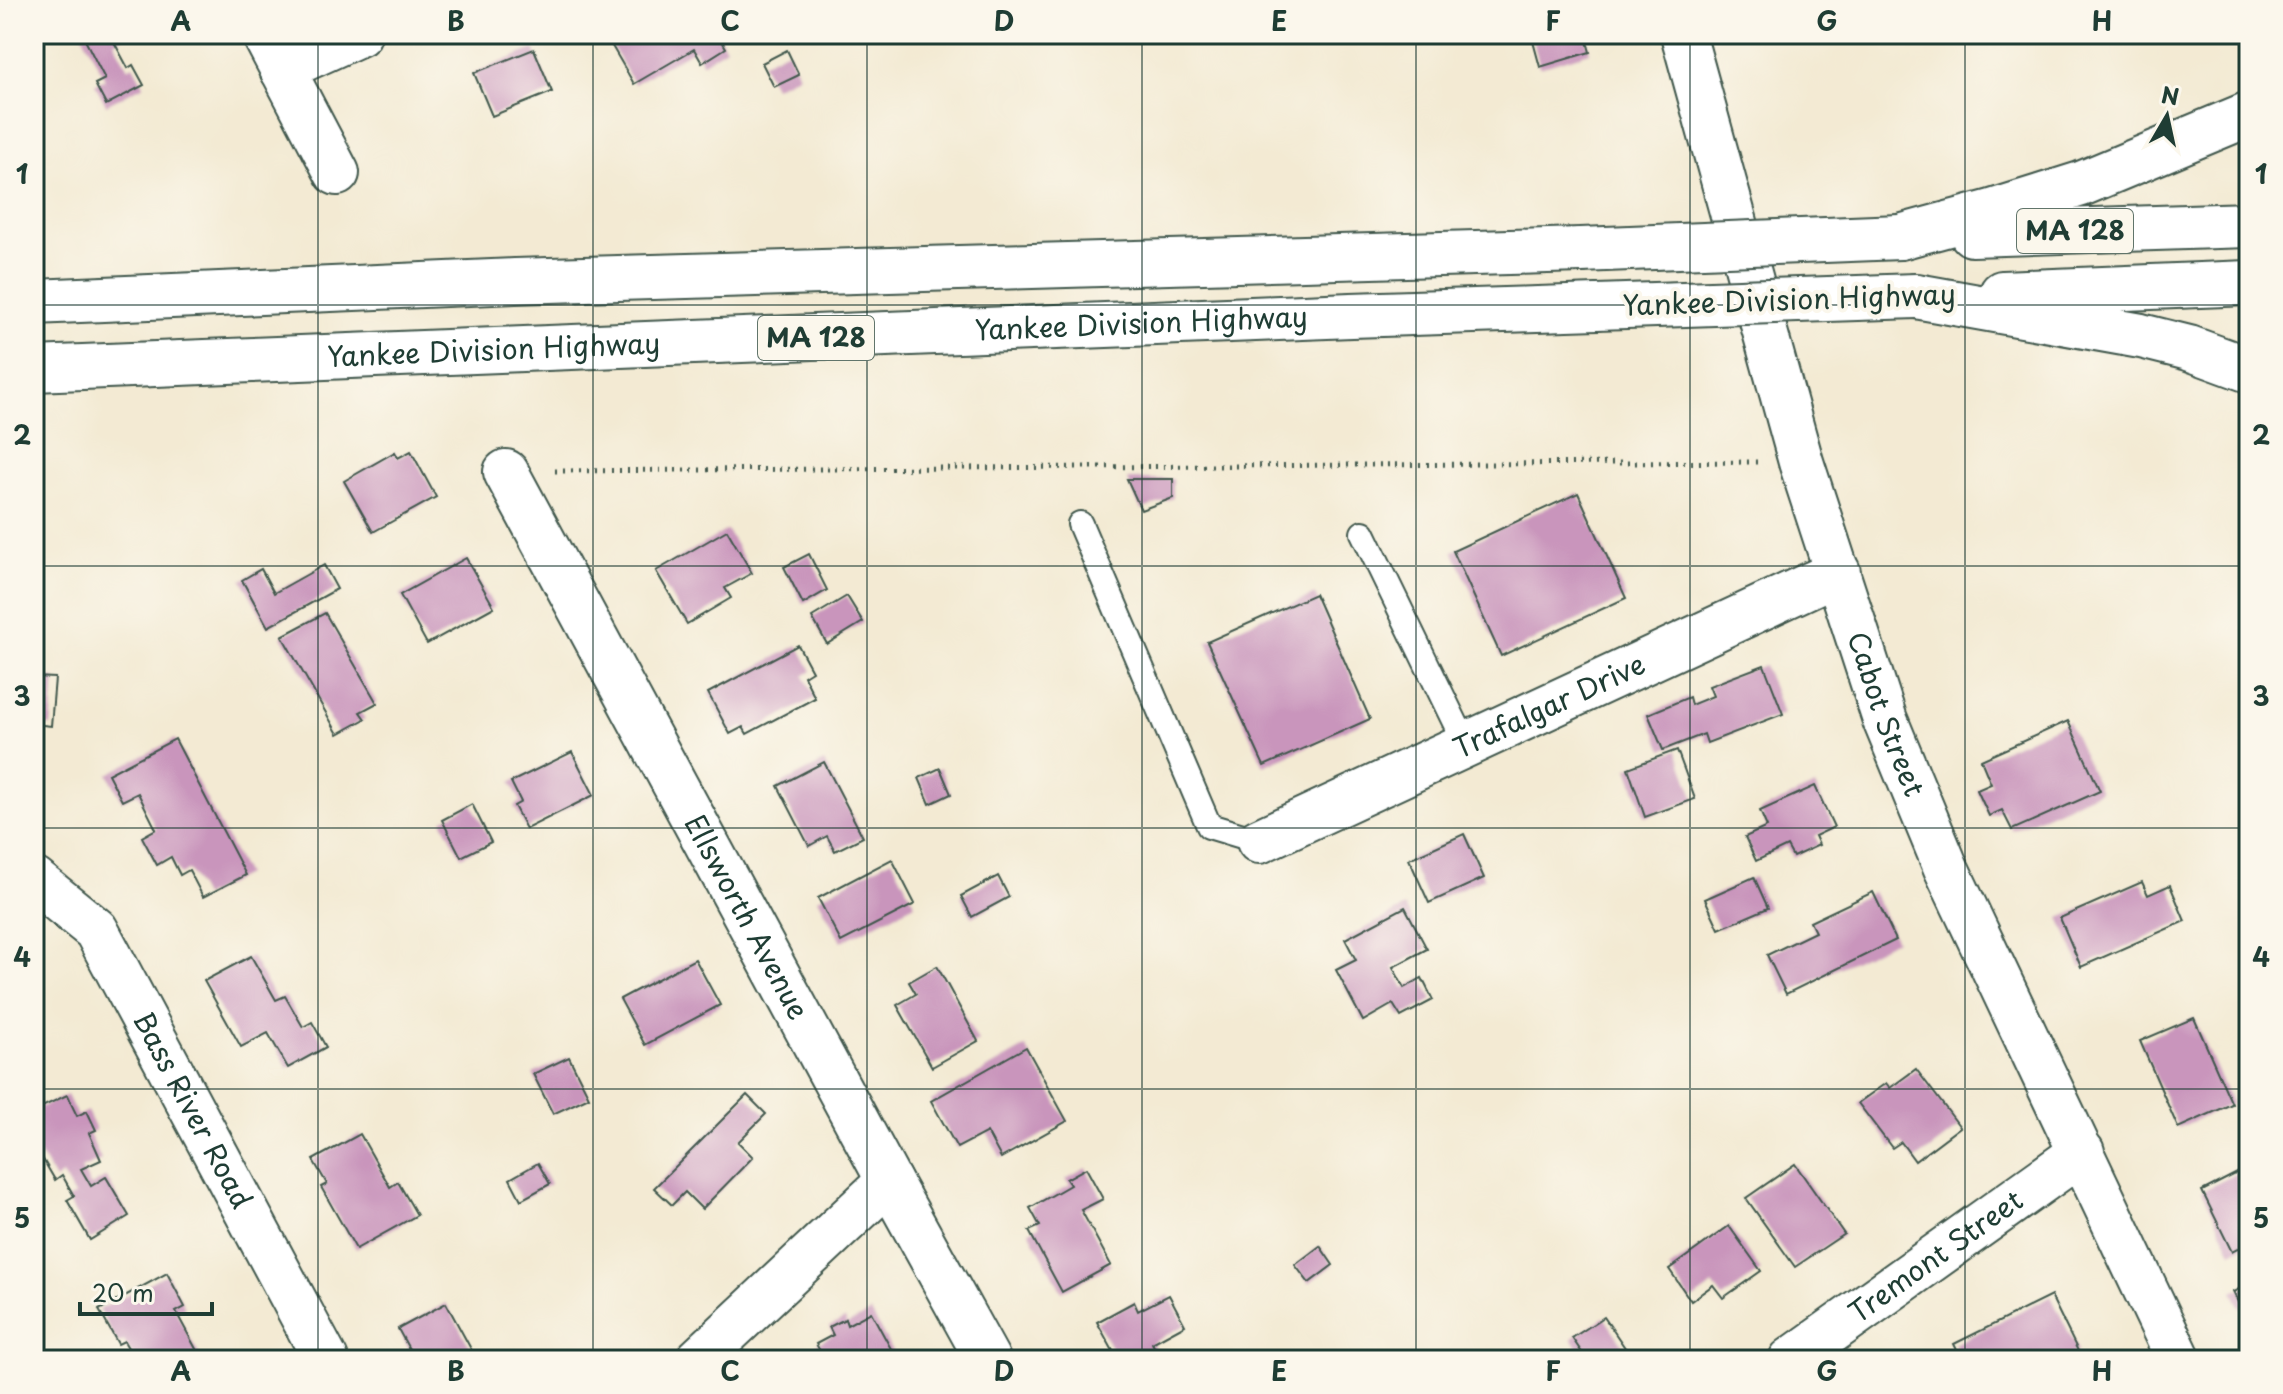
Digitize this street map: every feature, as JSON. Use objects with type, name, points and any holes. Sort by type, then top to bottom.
[{"type":"main road","points":[[337,173],[273,52],[359,34]]},
{"type":"main road","name":"Cabot Street","points":[[1683,34],[1801,462],[1885,720],[1946,868],[2082,1152],[2175,1359]]},
{"type":"main road","points":[[1900,237],[2081,184],[2249,114]]},
{"type":"main road","name":"Yankee Division Highway","points":[[34,302],[515,281],[1581,250],[2249,225]]},
{"type":"main road","name":"Yankee Division Highway","points":[[34,369],[1351,315],[2249,283]]},
{"type":"main road","points":[[1916,296],[2141,336],[2189,348],[2249,370]]},
{"type":"main road","name":"Ellsworth Avenue","points":[[506,472],[988,1360]]},
{"type":"main road","name":"Trafalgar Drive","points":[[1259,841],[1838,572]]},
{"type":"main road","name":"Bass River Road","points":[[34,880],[96,930],[326,1360]]},
{"type":"main road","name":"Tremont Street","points":[[1791,1360],[2082,1152]]},
{"type":"main road","points":[[698,1360],[889,1181]]},
{"type":"lane","points":[[1080,524],[1209,826],[1259,841]]},
{"type":"lane","points":[[1363,533],[1466,745]]},
{"type":"path","points":[[506,472],[1801,462]]},
{"type":"building","points":[[82,34],[129,34],[114,42],[128,68],[133,65],[144,85],[106,105],[95,84],[105,79]]},
{"type":"building","points":[[605,34],[718,34],[726,48],[702,63],[694,49],[634,84]]},
{"type":"building","points":[[1531,34],[1585,34],[1590,52],[1540,67]]},
{"type":"building","points":[[534,49],[552,92],[492,116],[474,73]]},
{"type":"building","points":[[787,50],[799,75],[774,87],[762,63]]},
{"type":"building","points":[[411,451],[436,497],[373,532],[344,481],[395,452],[398,458]]},
{"type":"building","points":[[1127,479],[1173,479],[1173,498],[1141,510]]},
{"type":"building","points":[[1578,493],[1626,598],[1501,656],[1453,551]]},
{"type":"building","points":[[727,530],[752,573],[725,588],[731,598],[687,624],[656,571]]},
{"type":"building","points":[[809,554],[827,590],[803,604],[784,567]]},
{"type":"building","points":[[466,558],[494,607],[427,644],[400,595]]},
{"type":"building","points":[[324,565],[337,589],[268,627],[242,580],[261,569],[274,593]]},
{"type":"building","points":[[1315,594],[1370,719],[1264,766],[1207,642]]},
{"type":"building","points":[[847,596],[863,622],[827,644],[812,617]]},
{"type":"building","points":[[325,613],[377,703],[360,712],[365,719],[338,734],[282,636]]},
{"type":"building","points":[[798,645],[812,671],[804,676],[815,698],[747,734],[743,727],[730,734],[708,693]]},
{"type":"building","points":[[1764,665],[1783,714],[1707,743],[1704,734],[1663,750],[1648,714],[1689,697],[1691,705],[1713,696],[1709,686]]},
{"type":"building","points":[[34,677],[55,678],[51,726],[34,724]]},
{"type":"building","points":[[2068,721],[2100,791],[2012,830],[2002,810],[1989,816],[1977,790],[1991,784],[1981,760]]},
{"type":"building","points":[[175,739],[246,875],[203,897],[189,870],[180,875],[171,857],[157,865],[142,837],[156,829],[138,793],[122,801],[108,774]]},
{"type":"building","points":[[1677,750],[1695,799],[1645,817],[1628,768]]},
{"type":"building","points":[[572,752],[594,795],[526,829],[514,806],[521,802],[511,782]]},
{"type":"building","points":[[824,762],[863,837],[835,851],[827,836],[809,846],[778,786]]},
{"type":"building","points":[[940,768],[951,794],[930,804],[919,778]]},
{"type":"building","points":[[1815,786],[1834,827],[1815,836],[1819,845],[1793,857],[1787,846],[1756,861],[1745,837],[1767,827],[1760,811]]},
{"type":"building","points":[[472,804],[491,842],[461,857],[442,820]]},
{"type":"building","points":[[1464,834],[1484,878],[1429,903],[1409,859]]},
{"type":"building","points":[[892,859],[915,904],[841,942],[818,898]]},
{"type":"building","points":[[998,876],[1009,897],[972,917],[961,896]]},
{"type":"building","points":[[1754,877],[1768,908],[1719,929],[1705,899]]},
{"type":"building","points":[[2142,882],[2148,895],[2170,885],[2185,921],[2081,967],[2060,918]]},
{"type":"building","points":[[1873,892],[1896,940],[1786,994],[1767,955],[1815,932],[1810,922]]},
{"type":"building","points":[[1405,907],[1427,949],[1393,967],[1404,988],[1422,978],[1433,1000],[1401,1017],[1393,1004],[1363,1021],[1336,970],[1356,960],[1345,939]]},
{"type":"building","points":[[251,956],[276,1000],[285,996],[303,1027],[312,1022],[326,1047],[288,1068],[268,1033],[241,1047],[204,981]]},
{"type":"building","points":[[695,959],[720,1005],[645,1045],[620,999]]},
{"type":"building","points":[[937,966],[978,1041],[932,1067],[897,1005],[916,994],[909,982]]},
{"type":"building","points":[[2194,1018],[2232,1104],[2178,1128],[2140,1041]]},
{"type":"building","points":[[1026,1047],[1067,1121],[1001,1158],[987,1132],[957,1148],[931,1101]]},
{"type":"building","points":[[569,1057],[589,1097],[553,1114],[533,1074]]},
{"type":"building","points":[[1916,1069],[1960,1127],[1915,1161],[1901,1142],[1892,1148],[1858,1103],[1886,1083],[1890,1088]]},
{"type":"building","points":[[34,1091],[42,1107],[67,1095],[77,1116],[87,1111],[96,1130],[89,1133],[101,1160],[81,1169],[91,1186],[106,1177],[129,1216],[90,1240],[67,1200],[74,1196],[62,1175],[55,1180],[34,1144]]},
{"type":"building","points":[[747,1095],[766,1114],[738,1142],[753,1157],[702,1209],[685,1192],[672,1205],[654,1188]]},
{"type":"building","points":[[360,1134],[390,1187],[398,1182],[417,1215],[356,1249],[321,1187],[327,1184],[313,1160]]},
{"type":"building","points":[[538,1163],[550,1184],[521,1200],[510,1179]]},
{"type":"building","points":[[1795,1164],[1844,1234],[1795,1267],[1746,1198]]},
{"type":"building","points":[[2249,1167],[2249,1243],[2232,1252],[2202,1191]]},
{"type":"building","points":[[1086,1168],[1103,1199],[1081,1210],[1111,1265],[1062,1292],[1029,1231],[1040,1226],[1030,1208],[1070,1185],[1066,1179]]},
{"type":"building","points":[[1729,1226],[1761,1271],[1723,1298],[1713,1285],[1691,1301],[1669,1269]]},
{"type":"building","points":[[1320,1246],[1333,1265],[1309,1283],[1295,1265]]},
{"type":"building","points":[[167,1273],[185,1307],[176,1312],[202,1360],[135,1360],[124,1341],[118,1344],[99,1310]]},
{"type":"building","points":[[2249,1284],[2249,1324],[2233,1292]]},
{"type":"building","points":[[1169,1295],[1185,1325],[1152,1343],[1161,1360],[1118,1360],[1097,1322],[1134,1302],[1138,1311]]},
{"type":"building","points":[[2051,1296],[2078,1351],[2060,1360],[1948,1360],[1959,1354],[1954,1344]]},
{"type":"building","points":[[446,1303],[477,1360],[415,1360],[398,1329]]},
{"type":"building","points":[[871,1312],[896,1358],[825,1360],[816,1344],[833,1335],[829,1327],[845,1319],[847,1325]]},
{"type":"building","points":[[1604,1317],[1630,1355],[1624,1360],[1587,1360],[1572,1338]]}]
